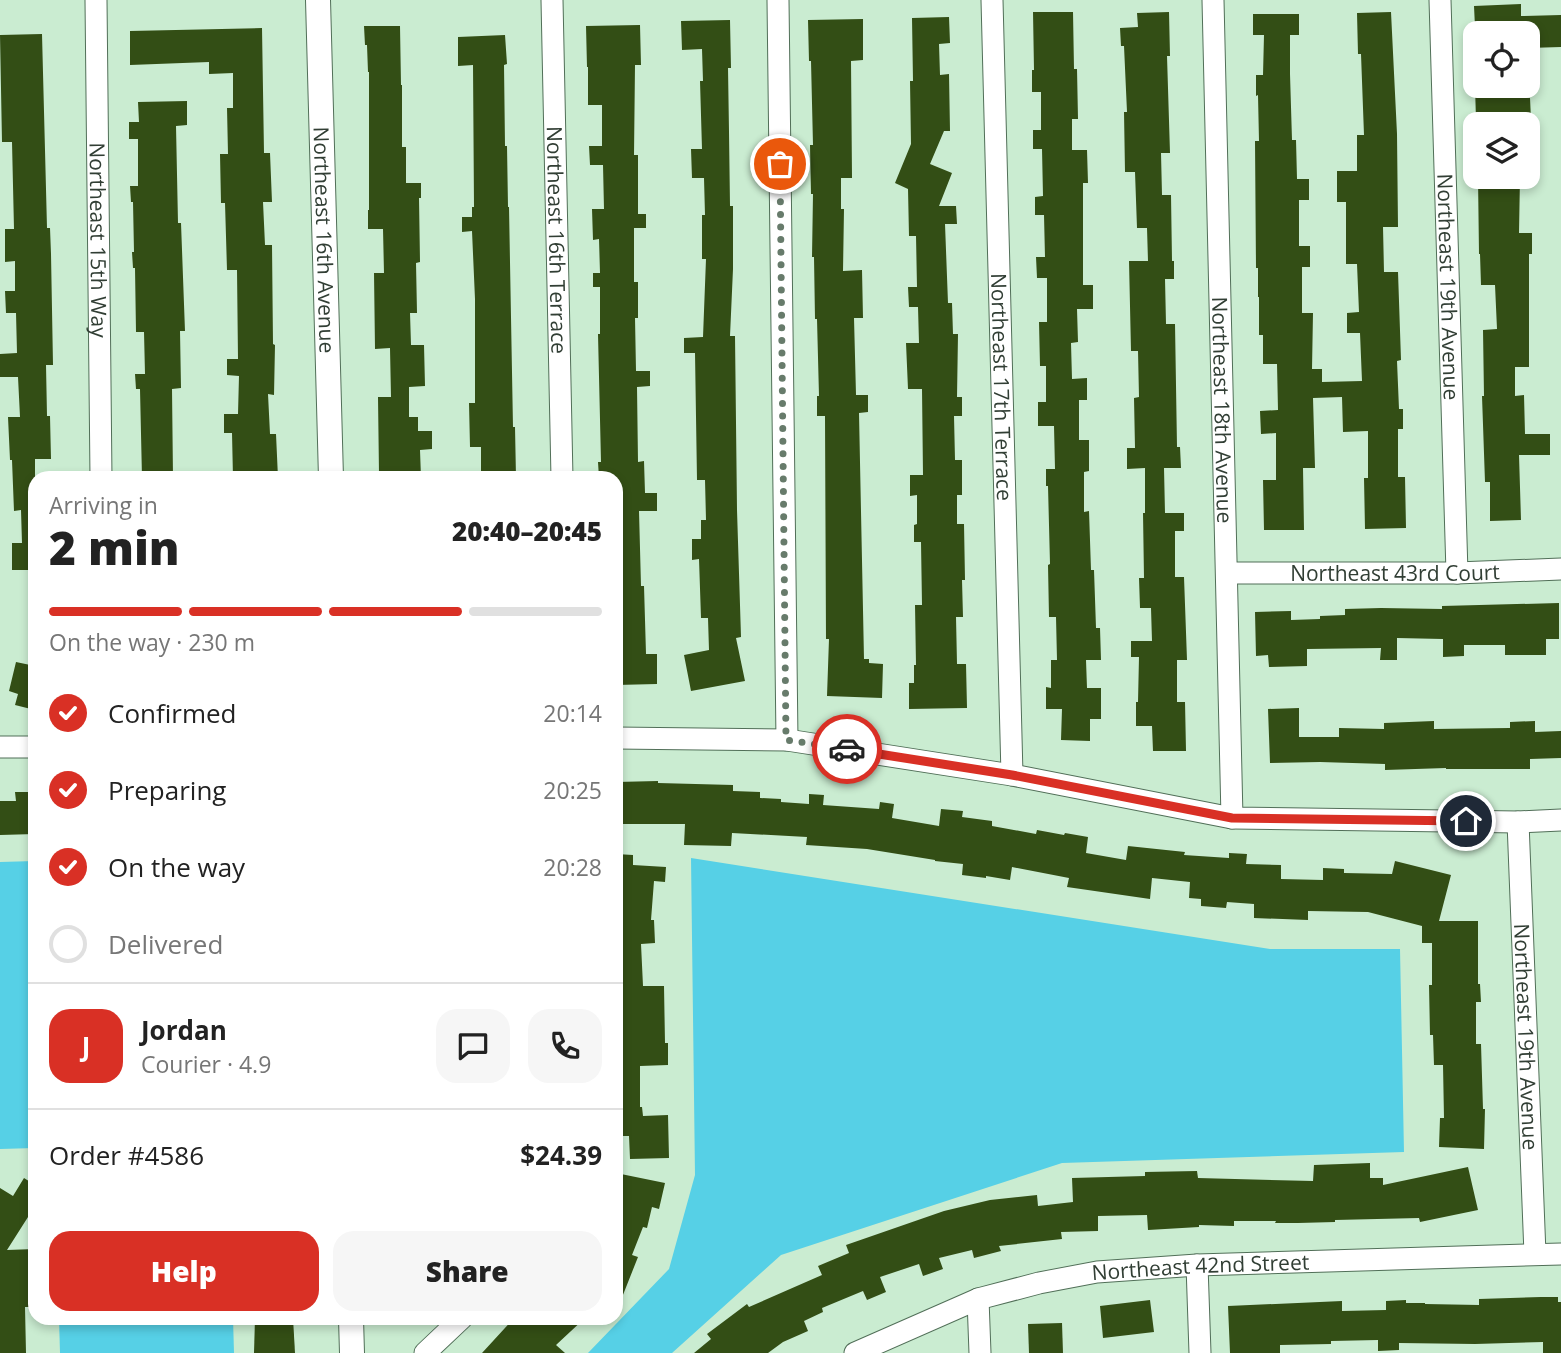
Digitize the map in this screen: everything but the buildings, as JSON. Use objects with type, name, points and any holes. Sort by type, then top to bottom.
[{"type":"street","name":"Northeast 15th Way","points":[[96,0],[101,471]]},
{"type":"street","name":"Northeast 16th Avenue","points":[[318,0],[331,471]]},
{"type":"street","name":"Northeast 16th Terrace","points":[[552,0],[562,471]]},
{"type":"street","points":[[778,0],[786,740]]},
{"type":"street","name":"Northeast 17th Terrace","points":[[992,0],[1012,775]]},
{"type":"street","name":"Northeast 18th Avenue","points":[[1213,0],[1232,818]]},
{"type":"street","name":"Northeast 19th Avenue","points":[[1440,0],[1457,573]]},
{"type":"street","name":"Northeast 43rd Court","points":[[1227,573],[1457,573],[1561,569]]},
{"type":"street","points":[[623,738],[786,740],[1012,775],[1232,818],[1518,822],[1561,820]]},
{"type":"street","points":[[0,747],[28,747]]},
{"type":"street","name":"Northeast 19th Avenue","points":[[1518,822],[1535,1254]]},
{"type":"street","name":"Northeast 42nd Street","points":[[855,1353],[978,1299],[1039,1283],[1097,1272],[1197,1265],[1561,1254]]},
{"type":"street","points":[[1197,1265],[1200,1353]]},
{"type":"street","points":[[978,1299],[979,1353]]},
{"type":"street","points":[[351,1325],[352,1353]]},
{"type":"street","points":[[425,1353],[455,1325]]},
{"type":"water","points":[[691,858],[1270,949],[1400,949],[1404,1152],[1062,1163],[781,1255],[672,1353],[588,1353],[615,1325],[623,1325],[623,1317],[669,1269],[695,1175]]},
{"type":"water","points":[[28,861],[28,1148],[0,1149],[0,862]]},
{"type":"water","points":[[59,1325],[233,1325],[234,1353],[60,1353]]},
{"type":"way so far","points":[[780,164],[786,740],[847,749]]},
{"type":"route","points":[[847,749],[1012,775],[1232,818],[1466,821]]}]
